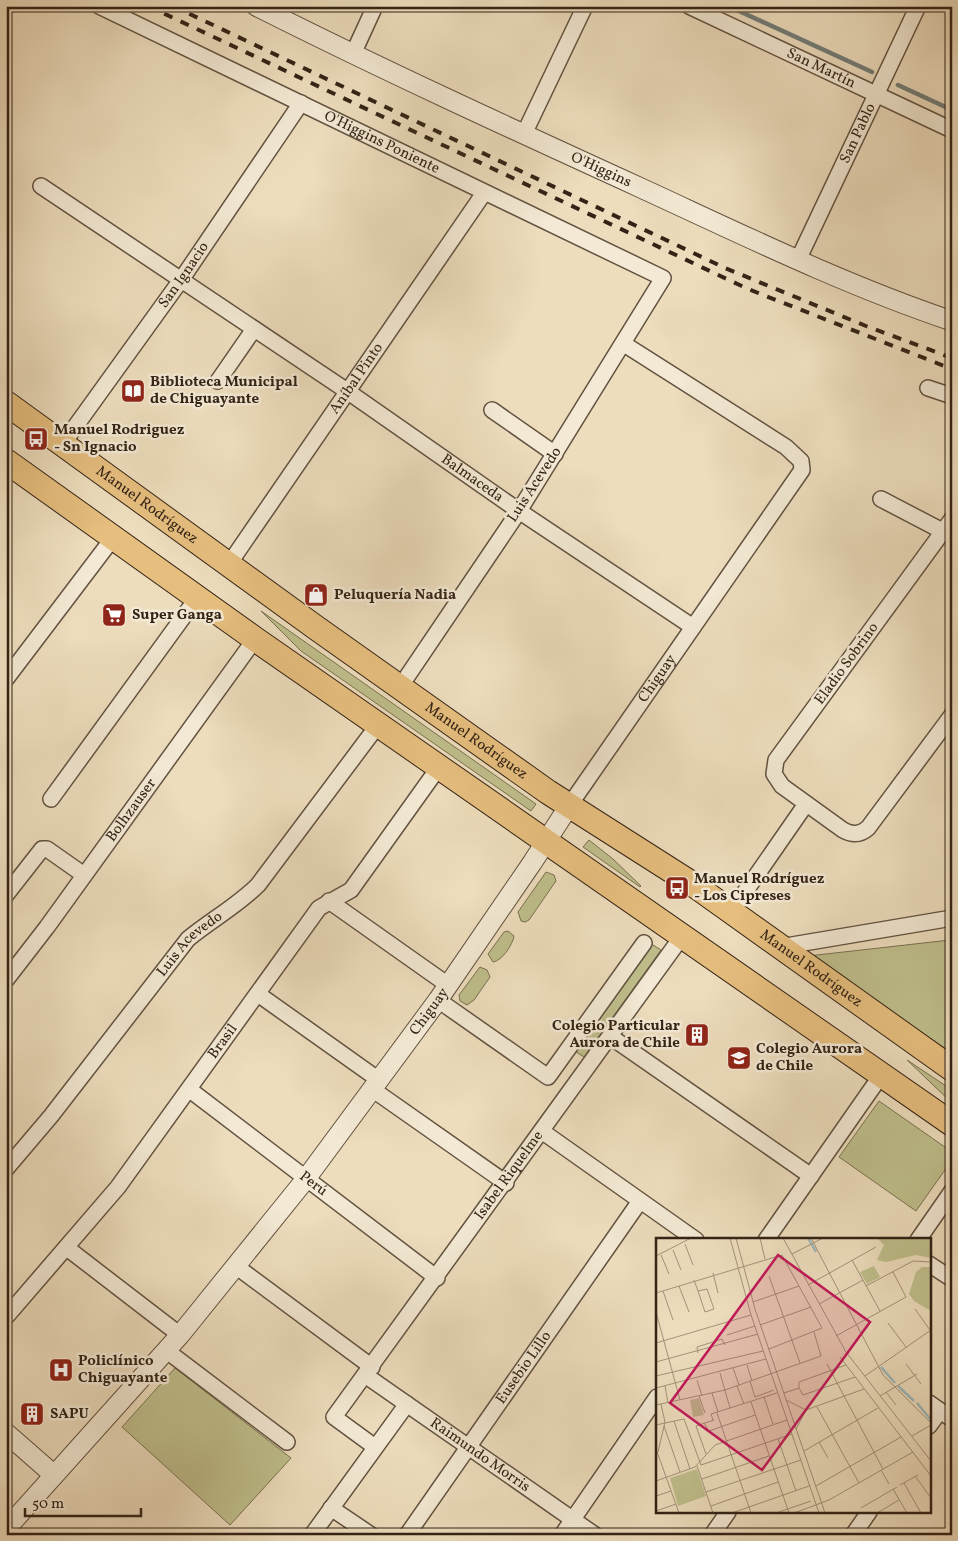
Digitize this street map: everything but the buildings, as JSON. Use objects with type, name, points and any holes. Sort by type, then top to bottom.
[{"type":"main road","name":"Manuel Rodríguez","points":[[6,403],[400,687],[569,806],[673,871],[952,1069]]},
{"type":"main road","points":[[6,461],[255,639],[952,1124]]},
{"type":"street","name":"O'Higgins Poniente","points":[[99,6],[664,278]]},
{"type":"street","name":"O'Higgins","points":[[256,6],[353,54],[798,260],[952,321]]},
{"type":"street","points":[[353,54],[375,6]]},
{"type":"street","points":[[524,134],[585,6]]},
{"type":"street","name":"San Martín","points":[[690,6],[876,96],[952,130]]},
{"type":"street","name":"San Pablo","points":[[798,260],[918,6]]},
{"type":"street","name":"San Ignacio","points":[[62,445],[181,280],[301,103]]},
{"type":"street","name":"Balmaceda","points":[[41,186],[347,390],[519,511],[692,626]]},
{"type":"street","name":"Aníbal Pinto","points":[[229,564],[484,193]]},
{"type":"street","name":"Luis Acevedo","points":[[400,687],[519,511],[664,278]]},
{"type":"street","points":[[218,381],[254,328]]},
{"type":"street","name":"Chiguay","points":[[6,1529],[180,1335],[237,1267],[305,1180],[443,992],[692,626],[800,476],[801,461],[786,447],[624,344]]},
{"type":"street","points":[[928,388],[952,396]]},
{"type":"street","points":[[492,410],[555,454]]},
{"type":"street","points":[[881,499],[949,529]]},
{"type":"street","name":"Eladio Sobrino","points":[[806,804],[775,778],[773,769],[776,760],[949,529]]},
{"type":"street","points":[[6,679],[112,538]]},
{"type":"street","points":[[51,799],[197,598]]},
{"type":"street","name":"Bolhzauser","points":[[6,980],[255,639]]},
{"type":"street","points":[[731,912],[806,804],[849,833],[864,831],[952,715]]},
{"type":"street","name":"Luis Acevedo","points":[[6,1169],[51,1116],[188,939],[207,923],[238,904],[258,885],[378,725]]},
{"type":"street","name":"Brasil","points":[[6,1317],[118,1187],[190,1090],[318,908],[350,890],[439,767]]},
{"type":"street","points":[[6,895],[42,849],[47,849],[84,875]]},
{"type":"street","points":[[329,901],[548,1077],[644,943]]},
{"type":"street","points":[[780,947],[952,918]]},
{"type":"street","name":"Isabel Riquelme","points":[[375,1447],[334,1417],[506,1183],[683,936]]},
{"type":"street","points":[[258,994],[506,1183]]},
{"type":"street","points":[[611,1037],[811,1176]]},
{"type":"street","points":[[767,1238],[882,1074]]},
{"type":"street","name":"Perú","points":[[190,1090],[305,1180],[437,1278]]},
{"type":"street","points":[[543,1132],[693,1238]]},
{"type":"street","points":[[919,1238],[952,1191]]},
{"type":"street","name":"Eusebio Lillo","points":[[407,1535],[640,1201]]},
{"type":"street","points":[[67,1248],[180,1335]]},
{"type":"street","points":[[930,1265],[952,1279]]},
{"type":"street","name":"Raimundo Morris","points":[[237,1267],[369,1371],[407,1404],[595,1535]]},
{"type":"street","points":[[166,1351],[287,1442]]},
{"type":"street","points":[[562,1535],[656,1398]]},
{"type":"street","points":[[312,1535],[407,1404]]},
{"type":"street","points":[[930,1425],[940,1411]]},
{"type":"street","points":[[6,1433],[54,1475]]},
{"type":"street","points":[[331,1508],[371,1535]]},
{"type":"street","points":[[712,1535],[727,1514]]},
{"type":"street","points":[[853,1535],[868,1514]]},
{"type":"green space","points":[[261,611],[536,804],[531,811],[301,651]]},
{"type":"green space","points":[[589,840],[613,859],[641,886],[583,847]]},
{"type":"green space","points":[[546,872],[554,875],[556,881],[529,920],[521,921],[518,912]]},
{"type":"green space","points":[[508,931],[514,936],[512,943],[500,959],[493,962],[488,954],[504,932]]},
{"type":"green space","points":[[950,940],[952,953],[952,1053],[808,956]]},
{"type":"green space","points":[[650,943],[661,950],[584,1057],[573,1050]]},
{"type":"green space","points":[[480,967],[487,970],[490,977],[474,1000],[467,1005],[460,1001],[459,995]]},
{"type":"green space","points":[[907,1060],[952,1090],[952,1103]]},
{"type":"green space","points":[[879,1101],[952,1152],[952,1160],[916,1211],[839,1157]]},
{"type":"green space","points":[[175,1368],[291,1458],[230,1525],[122,1427]]},
{"type":"waterway","points":[[728,6],[872,72]]},
{"type":"waterway","points":[[898,85],[952,110]]},
{"type":"railway","points":[[148,6],[748,289],[952,369]]},
{"type":"railway","points":[[173,6],[725,268],[866,326],[952,358]]},
{"type":"place","name":"Biblioteca Municipal de Chiguayante","points":[[133,391]]},
{"type":"place","name":"Manuel Rodriguez - Sn Ignacio","points":[[36,439]]},
{"type":"place","name":"Peluquería Nadia","points":[[316,595]]},
{"type":"place","name":"Super Ganga","points":[[114,615]]},
{"type":"place","name":"Manuel Rodríguez - Los Cipreses","points":[[677,888]]},
{"type":"place","name":"Colegio Particular Aurora de Chile","points":[[697,1035]]},
{"type":"place","name":"Colegio Aurora de Chile","points":[[739,1058]]},
{"type":"place","name":"Policlínico Chiguayante","points":[[61,1370]]},
{"type":"place","name":"SAPU","points":[[32,1414]]}]
